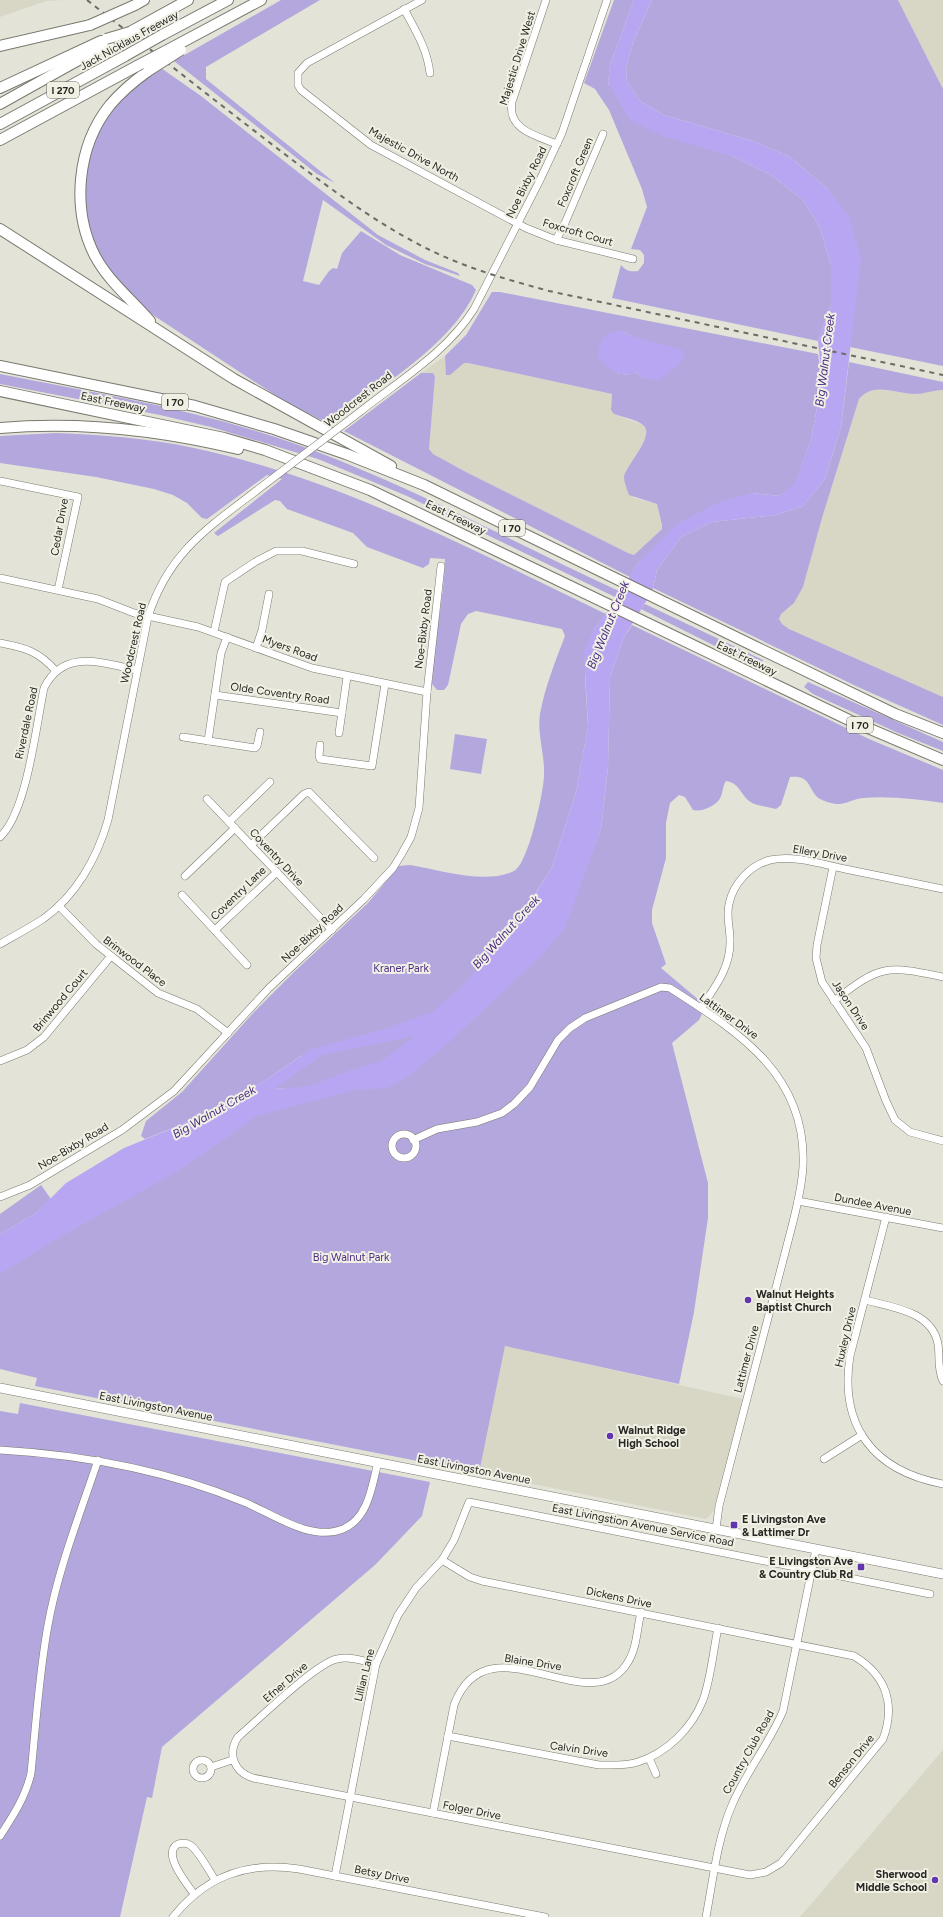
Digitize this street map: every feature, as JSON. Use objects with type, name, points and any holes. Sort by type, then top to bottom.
[{"type":"highway","name":"Jack Nicklaus Freeway","points":[[0,104],[108,41],[130,32],[188,0]]},
{"type":"highway","name":"Jack Nicklaus Freeway","points":[[0,124],[228,0]]},
{"type":"highway","points":[[0,140],[137,66],[178,48],[261,0]]},
{"type":"highway","points":[[0,46],[90,25],[139,2]]},
{"type":"highway","points":[[0,88],[108,41]]},
{"type":"highway","points":[[158,330],[117,287],[95,255],[85,230],[80,199],[83,165],[97,125],[109,106],[118,96],[178,48]]},
{"type":"highway","points":[[0,229],[261,395],[424,485]]},
{"type":"highway","name":"East Freeway","points":[[0,366],[140,394],[234,416],[339,452],[424,485],[674,608],[895,714],[943,733]]},
{"type":"highway","name":"East Freeway","points":[[0,391],[224,438],[265,450],[335,476],[403,504],[849,720],[943,760]]},
{"type":"highway","points":[[0,428],[67,425],[159,432],[266,455],[335,476]]},
{"type":"main road","name":"East Livingston Avenue","points":[[0,1388],[943,1574]]},
{"type":"street","points":[[422,0],[404,9],[422,42],[428,58],[430,74]]},
{"type":"street","name":"Majestic Drive West","points":[[546,0],[512,102],[512,113],[519,128],[557,144]]},
{"type":"street","name":"Noe Bixby Road","points":[[432,355],[455,335],[468,319],[518,223],[557,144],[608,0]]},
{"type":"street","name":"Majestic Drive North","points":[[404,9],[307,63],[298,73],[298,84],[305,94],[371,145],[518,223]]},
{"type":"street","name":"Foxcroft Green","points":[[556,240],[565,223],[603,134]]},
{"type":"street","name":"Foxcroft Court","points":[[518,223],[556,240],[633,259]]},
{"type":"street","name":"Woodcrest Road","points":[[0,944],[42,919],[59,906],[87,870],[105,831],[148,617],[162,582],[180,555],[207,528],[432,355]]},
{"type":"street","name":"Cedar Drive","points":[[0,481],[78,497],[58,590]]},
{"type":"street","points":[[214,632],[225,582],[267,554],[276,551],[294,550],[354,564]]},
{"type":"street","name":"Noe-Bixby Road","points":[[0,1197],[30,1185],[139,1117],[174,1090],[269,988],[332,930],[393,868],[411,837],[419,808],[427,692],[441,566]]},
{"type":"street","points":[[0,578],[98,598],[122,609],[148,617]]},
{"type":"street","points":[[256,648],[262,630],[269,594]]},
{"type":"street","name":"Myers Road","points":[[148,617],[198,627],[312,668],[347,677],[427,692]]},
{"type":"street","points":[[208,741],[221,653],[227,637]]},
{"type":"street","points":[[0,643],[39,654],[56,671]]},
{"type":"street","name":"Riverdale Road","points":[[0,837],[9,826],[19,806],[44,688],[56,671],[74,662],[88,661],[137,670]]},
{"type":"street","name":"Olde Coventry Road","points":[[339,733],[347,677]]},
{"type":"street","points":[[320,745],[320,758],[372,766],[385,684]]},
{"type":"street","name":"Olde Coventry Road","points":[[215,695],[342,713]]},
{"type":"street","points":[[183,737],[255,748],[257,746],[260,732]]},
{"type":"street","points":[[229,822],[270,782]]},
{"type":"street","points":[[251,845],[304,794],[309,792],[374,858]]},
{"type":"street","name":"Coventry Drive","points":[[207,799],[332,930]]},
{"type":"street","points":[[185,876],[235,828]]},
{"type":"street","name":"Ellery Drive","points":[[701,1008],[725,970],[730,945],[727,923],[729,904],[735,887],[745,874],[769,860],[783,858],[796,859],[943,889]]},
{"type":"street","name":"Jason Drive","points":[[833,866],[817,945],[816,958],[822,982],[866,1048],[888,1107],[895,1120],[910,1132],[943,1141]]},
{"type":"street","name":"Coventry Lane","points":[[216,930],[277,872]]},
{"type":"street","points":[[182,895],[247,965]]},
{"type":"street","name":"Brinwood Place","points":[[59,906],[82,931],[110,956],[158,993],[197,1009],[228,1033]]},
{"type":"street","name":"Brinwood Court","points":[[0,1061],[27,1050],[44,1037],[110,956]]},
{"type":"street","points":[[834,1001],[858,982],[881,970],[907,969],[943,976]]},
{"type":"street","name":"Lattimer Drive","points":[[413,1140],[437,1129],[476,1122],[502,1113],[514,1104],[530,1087],[558,1040],[570,1028],[584,1018],[661,987],[670,988],[701,1008],[751,1045],[773,1069],[787,1094],[795,1114],[802,1147],[803,1168],[798,1201],[721,1499],[716,1529]]},
{"type":"street","name":"Dundee Avenue","points":[[798,1201],[943,1228]]},
{"type":"street","name":"Huxley Drive","points":[[886,1217],[850,1356],[847,1378],[852,1412],[862,1435],[880,1456],[913,1477],[943,1484]]},
{"type":"street","points":[[865,1300],[907,1311],[924,1321],[938,1343],[939,1370],[943,1381]]},
{"type":"street","points":[[824,1459],[862,1435]]},
{"type":"street","points":[[0,1450],[69,1456],[131,1466],[191,1483],[244,1502],[297,1526],[326,1532],[344,1528],[359,1517],[366,1505],[378,1462]]},
{"type":"street","points":[[0,1836],[25,1794],[29,1784],[48,1625],[62,1566],[98,1460]]},
{"type":"street","name":"Lillian Lane","points":[[335,1876],[376,1664],[398,1615],[416,1588],[442,1560],[454,1540],[469,1502]]},
{"type":"street","name":"East Livingstion Avenue Service Road","points":[[469,1502],[930,1594]]},
{"type":"street","name":"Country Club Road","points":[[706,1917],[722,1834],[732,1805],[748,1772],[776,1726],[783,1711],[816,1549]]},
{"type":"street","name":"Dickens Drive","points":[[442,1560],[464,1574],[482,1581],[797,1644]]},
{"type":"street","name":"Blaine Drive","points":[[433,1814],[454,1705],[462,1688],[474,1677],[489,1669],[498,1668],[515,1669],[585,1682],[598,1682],[617,1675],[626,1666],[631,1656],[641,1612]]},
{"type":"street","name":"Calvin Drive","points":[[448,1736],[599,1765],[619,1765],[638,1762],[649,1758],[661,1751],[680,1736],[696,1714],[705,1692],[718,1628]]},
{"type":"street","name":"Benson Drive","points":[[716,1868],[750,1875],[759,1875],[775,1868],[785,1858],[880,1743],[887,1726],[889,1709],[886,1694],[880,1681],[869,1666],[854,1656],[845,1653],[797,1644]]},
{"type":"street","name":"Efner Drive","points":[[232,1760],[233,1747],[238,1737],[319,1667],[339,1658],[355,1659],[376,1664]]},
{"type":"street","points":[[649,1758],[656,1774]]},
{"type":"street","points":[[211,1767],[232,1760]]},
{"type":"street","name":"Folger Drive","points":[[232,1760],[240,1772],[253,1778],[716,1868]]},
{"type":"street","points":[[194,1894],[172,1859],[173,1850],[177,1845],[184,1843],[192,1847],[215,1880]]},
{"type":"street","name":"Betsy Drive","points":[[172,1917],[194,1894],[215,1880],[244,1870],[286,1867],[545,1917]]},
{"type":"shaded area","points":[[0,0],[64,0],[46,1],[0,17]]},
{"type":"shaded area","points":[[898,0],[943,0],[943,89]]},
{"type":"shaded area","points":[[445,356],[450,375],[464,363],[468,363],[612,394],[611,410],[614,414],[643,425],[646,429],[646,438],[624,476],[634,498],[657,504],[662,529],[634,555],[466,472],[433,454],[429,449],[435,377],[421,373]]},
{"type":"shaded area","points":[[878,389],[906,393],[943,390],[943,697],[789,629],[782,624],[779,619],[781,614],[794,603],[803,587],[822,518],[859,399],[864,393]]},
{"type":"shaded area","name":"Walnut Ridge High School","points":[[505,1346],[743,1399],[713,1512],[706,1519],[479,1473]]},
{"type":"shaded area","points":[[943,1750],[943,1917],[800,1917]]},
{"type":"green space","points":[[281,0],[320,0],[206,67],[206,79],[335,183],[317,174],[174,61]]},
{"type":"green space","points":[[614,0],[634,0],[610,65],[608,84],[734,157],[771,175],[803,200],[820,228],[831,265],[831,305],[818,341],[612,298],[621,265],[626,270],[638,271],[644,263],[644,255],[640,250],[631,249],[647,207],[642,189],[609,110],[595,89],[584,83]]},
{"type":"green space","points":[[652,0],[898,0],[943,89],[943,366],[850,347],[851,327],[828,189],[790,157],[753,141],[664,115],[640,101],[627,81],[626,67],[633,43]]},
{"type":"green space","points":[[161,68],[201,96],[378,235],[425,260],[458,273],[460,276],[425,264],[386,245],[323,200],[303,281],[319,285],[329,271],[333,268],[337,269],[342,253],[361,231],[400,255],[472,285],[476,290],[465,311],[450,330],[432,347],[392,380],[332,425],[290,405],[156,317],[138,303],[122,287],[112,275],[100,255],[91,233],[86,209],[85,186],[88,162],[94,140],[105,119],[120,100]]},
{"type":"green space","points":[[492,292],[500,292],[818,354],[822,380],[811,440],[795,484],[780,496],[752,493],[638,563],[630,577],[344,431],[421,373],[433,373],[435,377],[429,449],[433,454],[466,472],[634,555],[662,529],[657,504],[629,495],[624,482],[626,472],[646,436],[646,430],[643,425],[614,414],[611,410],[612,394],[468,363],[464,363],[450,375],[446,375],[445,356],[466,335]],"holes":[[[623,331],[632,336],[644,378],[635,372],[626,375],[617,373]]]},
{"type":"green space","points":[[849,362],[943,382],[943,390],[915,394],[878,390],[871,391],[859,399],[822,518],[803,587],[794,603],[781,614],[779,619],[782,624],[789,629],[943,697],[943,725],[858,687],[653,588],[657,570],[681,537],[712,522],[776,515],[803,506],[825,479],[841,427]]},
{"type":"green space","points":[[0,374],[154,404],[267,434],[304,447],[385,480],[464,516],[621,592],[617,598],[407,496],[318,459],[211,427],[160,415],[0,384]]},
{"type":"green space","name":"Big Walnut Park","points":[[56,433],[125,438],[194,448],[248,461],[301,478],[353,497],[404,519],[606,614],[594,629],[585,676],[588,727],[576,792],[552,867],[525,910],[586,868],[601,829],[608,767],[610,677],[624,637],[632,625],[869,739],[943,770],[943,803],[883,797],[863,798],[835,804],[818,798],[805,780],[790,777],[781,805],[776,809],[752,803],[737,786],[726,781],[719,800],[714,805],[707,808],[693,810],[685,797],[679,795],[670,803],[666,823],[666,858],[652,910],[652,923],[666,964],[661,968],[706,1006],[699,1020],[672,1043],[708,1183],[708,1218],[694,1312],[679,1384],[505,1346],[479,1473],[35,1386],[37,1378],[0,1369],[0,1255],[290,1088],[273,1089],[302,1055],[266,1080],[200,1117],[145,1139],[141,1136],[146,1121],[182,1092],[254,1012],[294,972],[368,903],[399,866],[410,865],[449,873],[477,877],[490,877],[503,875],[514,871],[519,866],[525,856],[530,842],[543,783],[544,767],[539,722],[542,704],[547,684],[565,636],[562,629],[476,611],[468,614],[461,624],[448,685],[444,690],[437,690],[432,684],[436,637],[443,590],[445,559],[430,558],[429,564],[423,568],[367,547],[353,533],[287,509],[280,501],[275,500],[218,536],[214,533],[282,479],[267,475],[207,519],[202,518],[187,503],[173,495],[154,489],[96,477],[0,463],[0,436]]},
{"type":"green space","points":[[645,604],[763,660],[759,668],[641,609]]},
{"type":"green space","points":[[808,682],[943,742],[943,751],[898,733],[813,694],[804,687]]},
{"type":"green space","points":[[455,734],[487,739],[481,774],[450,769]]},
{"type":"green space","points":[[41,1185],[51,1199],[36,1213],[0,1234],[0,1214]]},
{"type":"green space","points":[[20,1403],[430,1482],[422,1516],[375,1565],[162,1747],[152,1798],[147,1797],[120,1917],[0,1917],[0,1411],[18,1414]]},
{"type":"water","name":"Big Walnut Creek","points":[[634,0],[652,0],[633,43],[626,67],[627,81],[640,101],[664,115],[753,141],[790,157],[828,189],[849,217],[861,258],[841,427],[825,479],[803,506],[776,515],[712,522],[681,537],[657,570],[652,592],[624,637],[610,677],[608,767],[601,829],[565,928],[539,958],[446,1045],[404,1080],[386,1088],[354,1090],[257,1116],[180,1170],[60,1237],[0,1274],[0,1234],[36,1213],[66,1183],[124,1148],[200,1117],[266,1080],[311,1049],[385,1029],[432,1012],[464,984],[513,930],[552,867],[576,792],[588,727],[584,652],[594,629],[615,601],[638,563],[677,524],[719,502],[752,493],[780,496],[795,483],[811,440],[822,380],[818,341],[831,305],[831,265],[820,228],[803,200],[771,175],[734,157],[663,136],[630,120],[608,83],[610,65]],"holes":[[[415,1036],[381,1061],[351,1070],[310,1086],[274,1089],[322,1055]]]},
{"type":"water","points":[[615,331],[623,331],[632,336],[682,350],[685,354],[679,365],[658,380],[644,378],[635,372],[625,375],[619,374],[609,368],[598,357],[599,347],[605,335]]},
{"type":"railway","points":[[87,0],[254,131],[333,190],[391,229],[432,251],[489,274],[549,291],[943,375]]},
{"type":"place","name":"Walnut Heights Baptist Church","points":[[748,1300]]},
{"type":"place","name":"Walnut Ridge High School","points":[[610,1436]]},
{"type":"place","name":"E Livingston Ave & Lattimer Dr","points":[[734,1525]]},
{"type":"place","name":"E Livingston Ave & Country Club Rd","points":[[861,1567]]},
{"type":"place","name":"Sherwood Middle School","points":[[935,1880]]},
{"type":"park label","name":"Kraner Park","points":[[401,968]]}]
